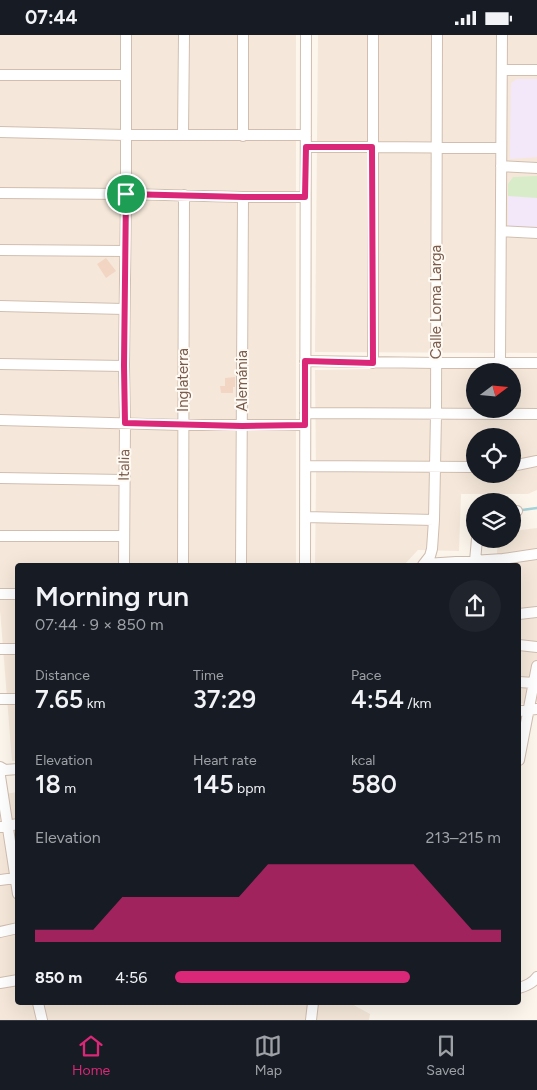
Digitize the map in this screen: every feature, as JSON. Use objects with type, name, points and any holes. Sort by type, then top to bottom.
[{"type":"street","name":"Italia","points":[[124,563],[126,35]]},
{"type":"street","points":[[183,134],[184,35]]},
{"type":"street","points":[[243,35],[243,136]]},
{"type":"street","points":[[305,563],[306,35]]},
{"type":"street","points":[[373,35],[373,363]]},
{"type":"street","name":"Calle Loma Larga","points":[[425,563],[432,549],[434,520],[438,35]]},
{"type":"street","points":[[500,362],[502,35]]},
{"type":"street","points":[[502,70],[537,70]]},
{"type":"street","points":[[0,75],[126,75]]},
{"type":"street","points":[[0,132],[126,135],[306,135]]},
{"type":"street","points":[[306,147],[501,148]]},
{"type":"street","points":[[501,167],[537,168]]},
{"type":"street","points":[[0,193],[305,197]]},
{"type":"street","name":"Inglaterra","points":[[183,563],[184,195]]},
{"type":"street","name":"Alemánia","points":[[241,563],[243,197]]},
{"type":"street","points":[[501,231],[537,233]]},
{"type":"street","points":[[0,250],[125,251]]},
{"type":"street","points":[[0,306],[124,309]]},
{"type":"street","points":[[305,361],[537,363]]},
{"type":"street","points":[[0,364],[124,366]]},
{"type":"street","points":[[305,413],[537,414]]},
{"type":"street","points":[[0,420],[242,426],[305,425]]},
{"type":"street","points":[[521,464],[537,461]]},
{"type":"street","points":[[306,466],[466,467]]},
{"type":"street","points":[[0,479],[124,480]]},
{"type":"street","points":[[305,517],[434,520]]},
{"type":"street","points":[[0,537],[124,536]]},
{"type":"street","points":[[475,561],[476,548]]},
{"type":"street","points":[[464,563],[537,554]]},
{"type":"street","points":[[0,593],[15,594]]},
{"type":"street","points":[[521,614],[537,612]]},
{"type":"street","points":[[521,645],[537,647]]},
{"type":"street","points":[[0,649],[15,649]]},
{"type":"street","points":[[521,748],[537,666]]},
{"type":"street","points":[[521,682],[534,683]]},
{"type":"street","points":[[0,699],[15,699]]},
{"type":"street","points":[[0,880],[15,878],[1,772],[15,770]]},
{"type":"street","points":[[0,931],[15,928]]},
{"type":"street","points":[[521,988],[537,977]]},
{"type":"street","points":[[0,983],[15,981]]},
{"type":"street","points":[[38,1005],[42,1020]]},
{"type":"street","points":[[311,1020],[313,1005]]},
{"type":"shaded area","points":[[0,35],[296,35],[296,563],[15,563],[15,761],[12,761],[0,610]]},
{"type":"shaded area","points":[[318,35],[537,35],[537,353],[315,352]]},
{"type":"shaded area","points":[[517,79],[537,79],[537,157],[510,159],[511,83]]},
{"type":"shaded area","points":[[508,196],[537,197],[537,227],[511,228],[508,226]]},
{"type":"shaded area","points":[[521,366],[537,366],[537,490],[528,494],[461,494],[459,551],[418,550],[406,563],[315,563],[315,370],[466,367],[466,418],[521,418]]},
{"type":"shaded area","points":[[537,528],[537,702],[521,704],[521,563],[496,563],[497,548],[521,548],[521,530]]},
{"type":"shaded area","points":[[15,792],[15,1005],[354,1005],[370,1014],[369,1020],[0,1020],[0,795]]},
{"type":"green space","points":[[537,176],[537,198],[508,196],[508,184],[513,177]]},
{"type":"building","points":[[106,258],[116,271],[106,278],[97,264]]},
{"type":"building","points":[[235,377],[233,393],[221,393],[220,386],[225,386],[225,378]]},
{"type":"waterway","points":[[522,510],[537,508]]},
{"type":"route","points":[[306,147],[372,147],[373,363],[305,361],[305,425],[242,426],[125,423],[126,194],[305,197],[306,147]]}]
